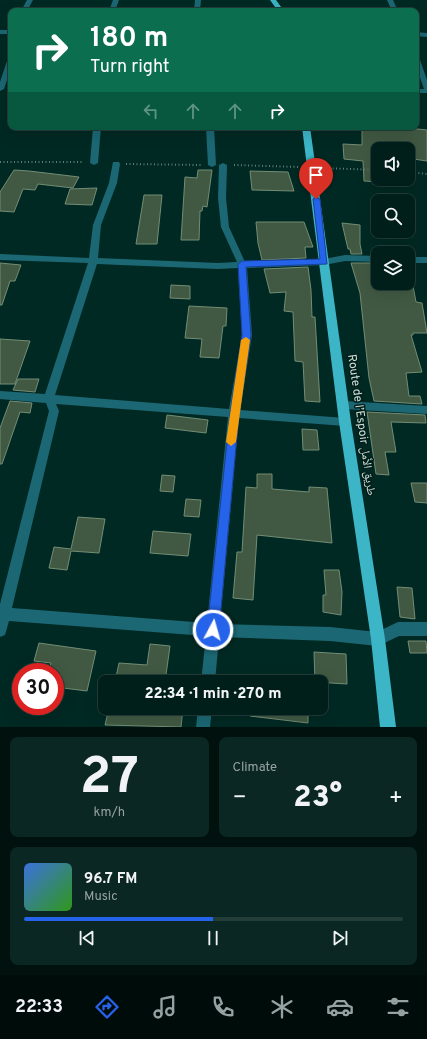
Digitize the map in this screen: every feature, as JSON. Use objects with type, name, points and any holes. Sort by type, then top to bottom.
[{"type":"highway","name":"Route de l’Espoir طريق الأمل","points":[[307,130],[313,168],[345,422],[378,639],[388,727]]},
{"type":"street","points":[[419,66],[427,90]]},
{"type":"street","points":[[1,89],[8,67]]},
{"type":"street","points":[[94,162],[97,130]]},
{"type":"street","points":[[209,675],[234,414],[247,335],[242,264],[225,228],[222,198],[211,130]]},
{"type":"street","points":[[0,630],[2,614],[54,411],[49,398],[93,262],[97,225],[113,183],[116,164]]},
{"type":"street","points":[[0,257],[218,266],[324,262],[345,258],[371,259]]},
{"type":"street","points":[[415,260],[427,260]]},
{"type":"street","points":[[0,395],[345,422]]},
{"type":"street","points":[[344,405],[427,410]]},
{"type":"street","points":[[2,614],[136,622],[213,630],[330,634],[378,639],[398,629],[427,629]]},
{"type":"street","points":[[203,727],[204,715]]},
{"type":"path","points":[[217,165],[371,170]]},
{"type":"path","points":[[415,173],[427,174]]},
{"type":"building","points":[[362,130],[427,130],[427,161],[415,159],[415,142],[371,142],[371,182],[364,181],[363,161],[344,159],[343,144],[362,145]]},
{"type":"building","points":[[14,170],[79,177],[73,188],[38,184],[35,190],[23,189],[14,212],[0,211],[0,192]]},
{"type":"building","points":[[198,170],[212,170],[207,207],[203,206],[202,211],[200,211],[199,240],[181,240],[185,177],[197,178]]},
{"type":"building","points":[[250,171],[288,172],[294,191],[252,190]]},
{"type":"building","points":[[97,188],[92,205],[65,204],[70,189]]},
{"type":"building","points":[[144,195],[162,195],[157,244],[136,244]]},
{"type":"building","points":[[256,222],[304,222],[313,247],[305,247],[306,258],[262,260],[258,243]]},
{"type":"building","points":[[342,223],[360,225],[360,244],[362,254],[351,254],[350,249],[348,249]]},
{"type":"building","points":[[0,263],[21,265],[15,281],[10,281],[2,305],[0,305]]},
{"type":"building","points":[[351,263],[371,263],[371,290],[414,290],[416,302],[422,303],[427,333],[413,333],[413,335],[411,335],[422,372],[406,373],[409,396],[420,396],[422,404],[374,401],[369,378],[360,293]]},
{"type":"building","points":[[308,267],[312,317],[315,317],[320,402],[305,401],[303,362],[295,361],[293,312],[284,311],[286,292],[270,293],[264,269]]},
{"type":"building","points":[[171,285],[190,286],[190,299],[170,298]]},
{"type":"building","points":[[189,306],[227,308],[226,326],[223,326],[219,358],[200,357],[202,339],[185,338]]},
{"type":"building","points":[[0,339],[30,341],[15,384],[0,384]]},
{"type":"building","points":[[18,379],[39,379],[35,392],[13,390]]},
{"type":"building","points":[[10,401],[32,403],[30,413],[20,412],[2,464],[0,464],[0,428]]},
{"type":"building","points":[[367,412],[425,415],[426,423],[391,422],[396,452],[385,452],[389,475],[376,474]]},
{"type":"building","points":[[167,415],[208,420],[206,433],[165,428]]},
{"type":"building","points":[[302,429],[317,430],[319,450],[303,450]]},
{"type":"building","points":[[257,474],[272,474],[272,489],[309,492],[309,487],[327,488],[332,543],[257,535],[253,600],[233,598],[237,552],[242,552],[246,487],[257,488]]},
{"type":"building","points":[[162,475],[175,476],[173,492],[160,491]]},
{"type":"building","points":[[411,483],[427,483],[427,503],[415,502]]},
{"type":"building","points":[[186,499],[201,500],[199,517],[184,516]]},
{"type":"building","points":[[78,517],[105,519],[99,553],[71,551],[67,570],[49,568],[54,547],[71,549]]},
{"type":"building","points":[[153,531],[191,534],[188,556],[150,553]]},
{"type":"building","points":[[324,570],[339,570],[342,592],[341,615],[323,612],[323,595],[326,595]]},
{"type":"building","points":[[397,587],[412,588],[415,619],[400,617]]},
{"type":"building","points":[[408,641],[426,641],[427,653],[410,653]]},
{"type":"building","points":[[39,643],[96,651],[87,691],[64,688],[64,663],[34,661]]},
{"type":"building","points":[[150,644],[170,646],[166,675],[116,675],[119,663],[147,665]]},
{"type":"building","points":[[314,652],[346,654],[347,684],[328,683],[328,675],[315,675]]},
{"type":"building","points":[[107,715],[182,715],[181,727],[105,725]]},
{"type":"building","points":[[308,715],[308,723],[250,716]]},
{"type":"slow traffic","points":[[231,442],[246,340]]},
{"type":"route","points":[[213,630],[234,414],[247,335],[242,264],[324,262],[316,199]]}]
